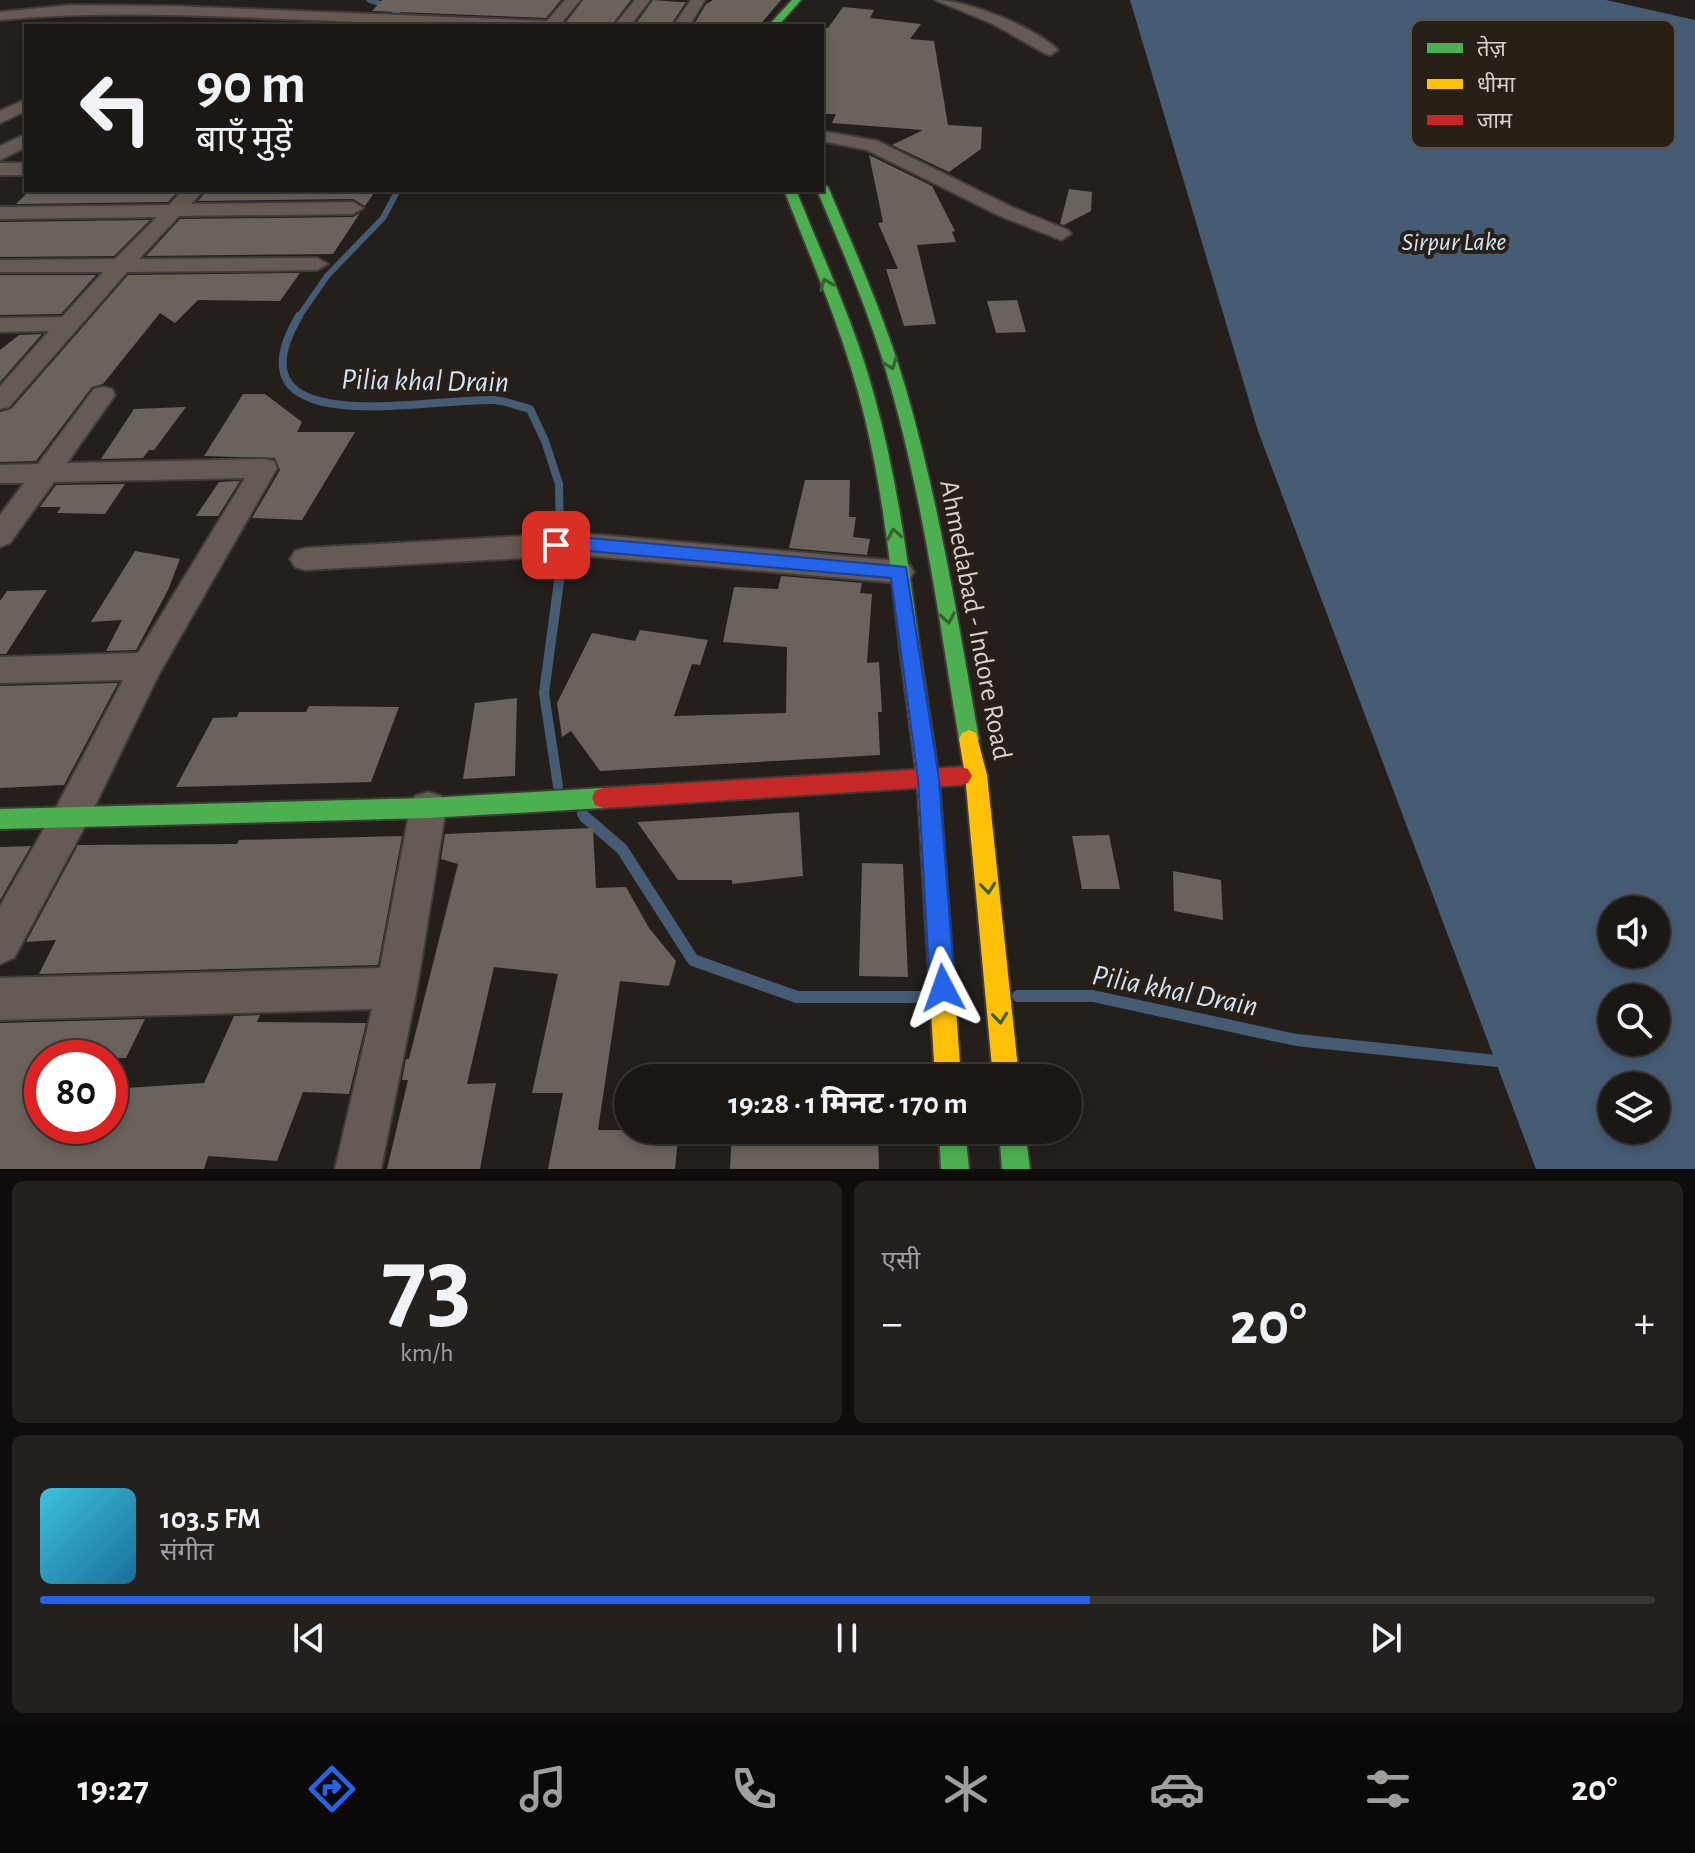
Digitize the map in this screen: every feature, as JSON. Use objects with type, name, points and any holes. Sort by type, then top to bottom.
[{"type":"main road","points":[[775,24],[797,0]]},
{"type":"main road","points":[[799,24],[819,0]]},
{"type":"main road","points":[[791,192],[855,357],[874,432],[899,572],[928,779],[947,1064]]},
{"type":"main road","name":"Ahmedabad - Indore Road","points":[[824,192],[860,279],[898,385],[927,505],[976,775],[1005,1064]]},
{"type":"main road","points":[[0,819],[428,808],[976,775]]},
{"type":"main road","points":[[953,1144],[955,1169]]},
{"type":"main road","points":[[1013,1144],[1016,1169]]},
{"type":"street","points":[[551,24],[573,0]]},
{"type":"street","points":[[624,24],[643,0]]},
{"type":"street","points":[[682,24],[698,0]]},
{"type":"street","points":[[942,0],[998,21],[1050,50]]},
{"type":"street","points":[[0,16],[70,9],[267,13],[509,24]]},
{"type":"street","points":[[267,13],[275,24]]},
{"type":"street","points":[[0,118],[24,105]]},
{"type":"street","points":[[824,136],[872,145],[1007,212],[1061,234]]},
{"type":"street","points":[[0,154],[24,140]]},
{"type":"street","points":[[0,169],[24,169]]},
{"type":"street","points":[[2,397],[122,264],[192,192]]},
{"type":"street","points":[[0,213],[353,208]]},
{"type":"street","points":[[0,266],[317,264]]},
{"type":"street","points":[[0,325],[70,324]]},
{"type":"street","points":[[0,536],[103,395]]},
{"type":"street","points":[[0,474],[264,468],[147,666],[71,816],[0,944]]},
{"type":"street","points":[[305,559],[578,544],[899,572]]},
{"type":"street","points":[[0,670],[147,666]]},
{"type":"street","points":[[358,1169],[397,988],[428,808]]},
{"type":"street","points":[[0,999],[397,988]]},
{"type":"water","name":"Sirpur Lake","points":[[1130,0],[1606,0],[1695,20],[1695,1169],[1536,1169],[1258,431]]},
{"type":"building","points":[[382,0],[561,0],[546,18],[372,11]]},
{"type":"building","points":[[583,0],[631,0],[613,24],[565,24]]},
{"type":"building","points":[[653,0],[686,2],[671,24],[635,24]]},
{"type":"building","points":[[713,0],[781,0],[761,24],[694,24],[706,4]]},
{"type":"building","points":[[843,7],[874,10],[870,18],[921,24],[910,39],[934,41],[948,125],[982,127],[981,149],[949,172],[892,145],[923,130],[832,123],[836,114],[824,114],[824,27],[828,28]]},
{"type":"building","points":[[869,155],[932,186],[955,231],[952,232],[956,242],[917,245],[936,324],[904,326],[886,269],[898,269],[878,223],[883,222]]},
{"type":"building","points":[[1069,189],[1092,192],[1091,211],[1064,225],[1060,224]]},
{"type":"building","points":[[28,192],[177,192],[168,202],[16,204]]},
{"type":"building","points":[[205,192],[375,192],[365,206],[353,199],[198,201]]},
{"type":"building","points":[[360,213],[333,254],[146,256],[180,219],[353,217]]},
{"type":"building","points":[[150,220],[114,256],[0,257],[0,222]]},
{"type":"building","points":[[300,273],[280,301],[198,300],[175,323],[160,313],[103,384],[92,387],[36,461],[0,462],[0,412],[11,409],[128,275]]},
{"type":"building","points":[[0,275],[96,275],[61,314],[0,315]]},
{"type":"building","points":[[1017,300],[1026,332],[996,333],[987,301]]},
{"type":"building","points":[[42,334],[0,382],[0,350],[19,335]]},
{"type":"building","points":[[243,394],[265,394],[302,422],[297,432],[355,432],[302,520],[252,518],[280,470],[275,458],[204,456]]},
{"type":"building","points":[[186,407],[154,450],[149,450],[143,458],[101,459],[134,409]]},
{"type":"building","points":[[805,480],[850,480],[849,517],[856,517],[853,537],[870,539],[867,555],[789,548]]},
{"type":"building","points":[[240,481],[218,516],[196,516],[219,482]]},
{"type":"building","points":[[125,484],[105,514],[57,513],[61,507],[40,507],[56,485]]},
{"type":"building","points":[[135,551],[180,559],[168,590],[136,650],[106,651],[122,620],[91,622]]},
{"type":"building","points":[[781,576],[862,583],[860,593],[872,594],[867,663],[879,662],[882,712],[878,712],[880,755],[600,771],[571,731],[562,737],[557,703],[592,633],[635,641],[640,630],[708,640],[700,665],[692,664],[674,716],[786,713],[787,647],[723,642],[734,587],[778,589]]},
{"type":"building","points":[[47,590],[6,654],[0,654],[0,601],[7,591]]},
{"type":"building","points":[[118,683],[64,785],[0,788],[0,686]]},
{"type":"building","points":[[517,698],[515,776],[463,779],[475,703]]},
{"type":"building","points":[[309,706],[399,707],[371,782],[176,787],[213,718],[237,717],[239,712],[306,712]]},
{"type":"building","points":[[799,812],[803,876],[732,884],[732,880],[678,880],[637,822]]},
{"type":"building","points":[[593,828],[596,888],[626,887],[649,928],[676,961],[669,986],[620,981],[598,1130],[614,1130],[614,1144],[678,1144],[675,1169],[548,1169],[563,1093],[532,1093],[558,974],[494,967],[467,1084],[496,1083],[480,1169],[387,1169],[408,1080],[402,1080],[406,1059],[409,1059],[458,864],[441,859],[445,834]]},
{"type":"building","points":[[1109,835],[1120,889],[1082,889],[1072,836]]},
{"type":"building","points":[[402,836],[378,965],[39,974],[56,940],[26,942],[78,845],[237,844],[239,840]]},
{"type":"building","points":[[31,846],[0,900],[0,847]]},
{"type":"building","points":[[862,863],[903,864],[908,977],[859,976]]},
{"type":"building","points":[[1173,871],[1221,880],[1223,920],[1174,911]]},
{"type":"building","points":[[260,1015],[257,1022],[366,1023],[349,1094],[303,1092],[277,1161],[208,1156],[204,1169],[0,1169],[0,1023],[145,1019],[128,1054],[128,1040],[24,1040],[24,1144],[128,1144],[128,1088],[204,1083],[234,1016]]},
{"type":"building","points":[[731,1144],[878,1144],[879,1169],[730,1169]]},
{"type":"waterway","name":"Pilia khal Drain","points":[[369,0],[388,6],[410,24]]},
{"type":"waterway","name":"Pilia khal Drain","points":[[299,317],[327,276],[383,218],[397,192]]},
{"type":"waterway","name":"Pilia khal Drain","points":[[299,317],[283,357],[289,383],[311,398],[345,405],[385,406],[494,400],[530,409],[545,441],[559,484],[560,540]]},
{"type":"waterway","name":"Pilia khal Drain","points":[[558,786],[544,693],[561,566],[560,538]]},
{"type":"waterway","name":"Pilia khal Drain","points":[[582,814],[588,819]]},
{"type":"waterway","name":"Pilia khal Drain","points":[[585,817],[622,849],[693,960],[797,997],[923,997]]},
{"type":"waterway","name":"Pilia khal Drain","points":[[1018,996],[1093,996],[1296,1040],[1497,1061]]},
{"type":"traffic: fast","points":[[775,24],[797,0]]},
{"type":"traffic: fast","points":[[791,192],[848,335],[866,393],[890,506],[911,658]]},
{"type":"traffic: fast","points":[[824,192],[882,335],[910,429],[938,561],[969,739]]},
{"type":"traffic: fast","points":[[0,819],[428,808],[603,798]]},
{"type":"traffic: fast","points":[[953,1144],[955,1169]]},
{"type":"traffic: fast","points":[[1013,1144],[1016,1169]]},
{"type":"traffic: slow","points":[[911,658],[928,779],[947,1064]]},
{"type":"traffic: slow","points":[[969,739],[976,775],[1005,1064]]},
{"type":"traffic: jam","points":[[603,798],[961,776]]},
{"type":"route","points":[[556,545],[578,544],[899,572],[928,779],[943,988]]}]
